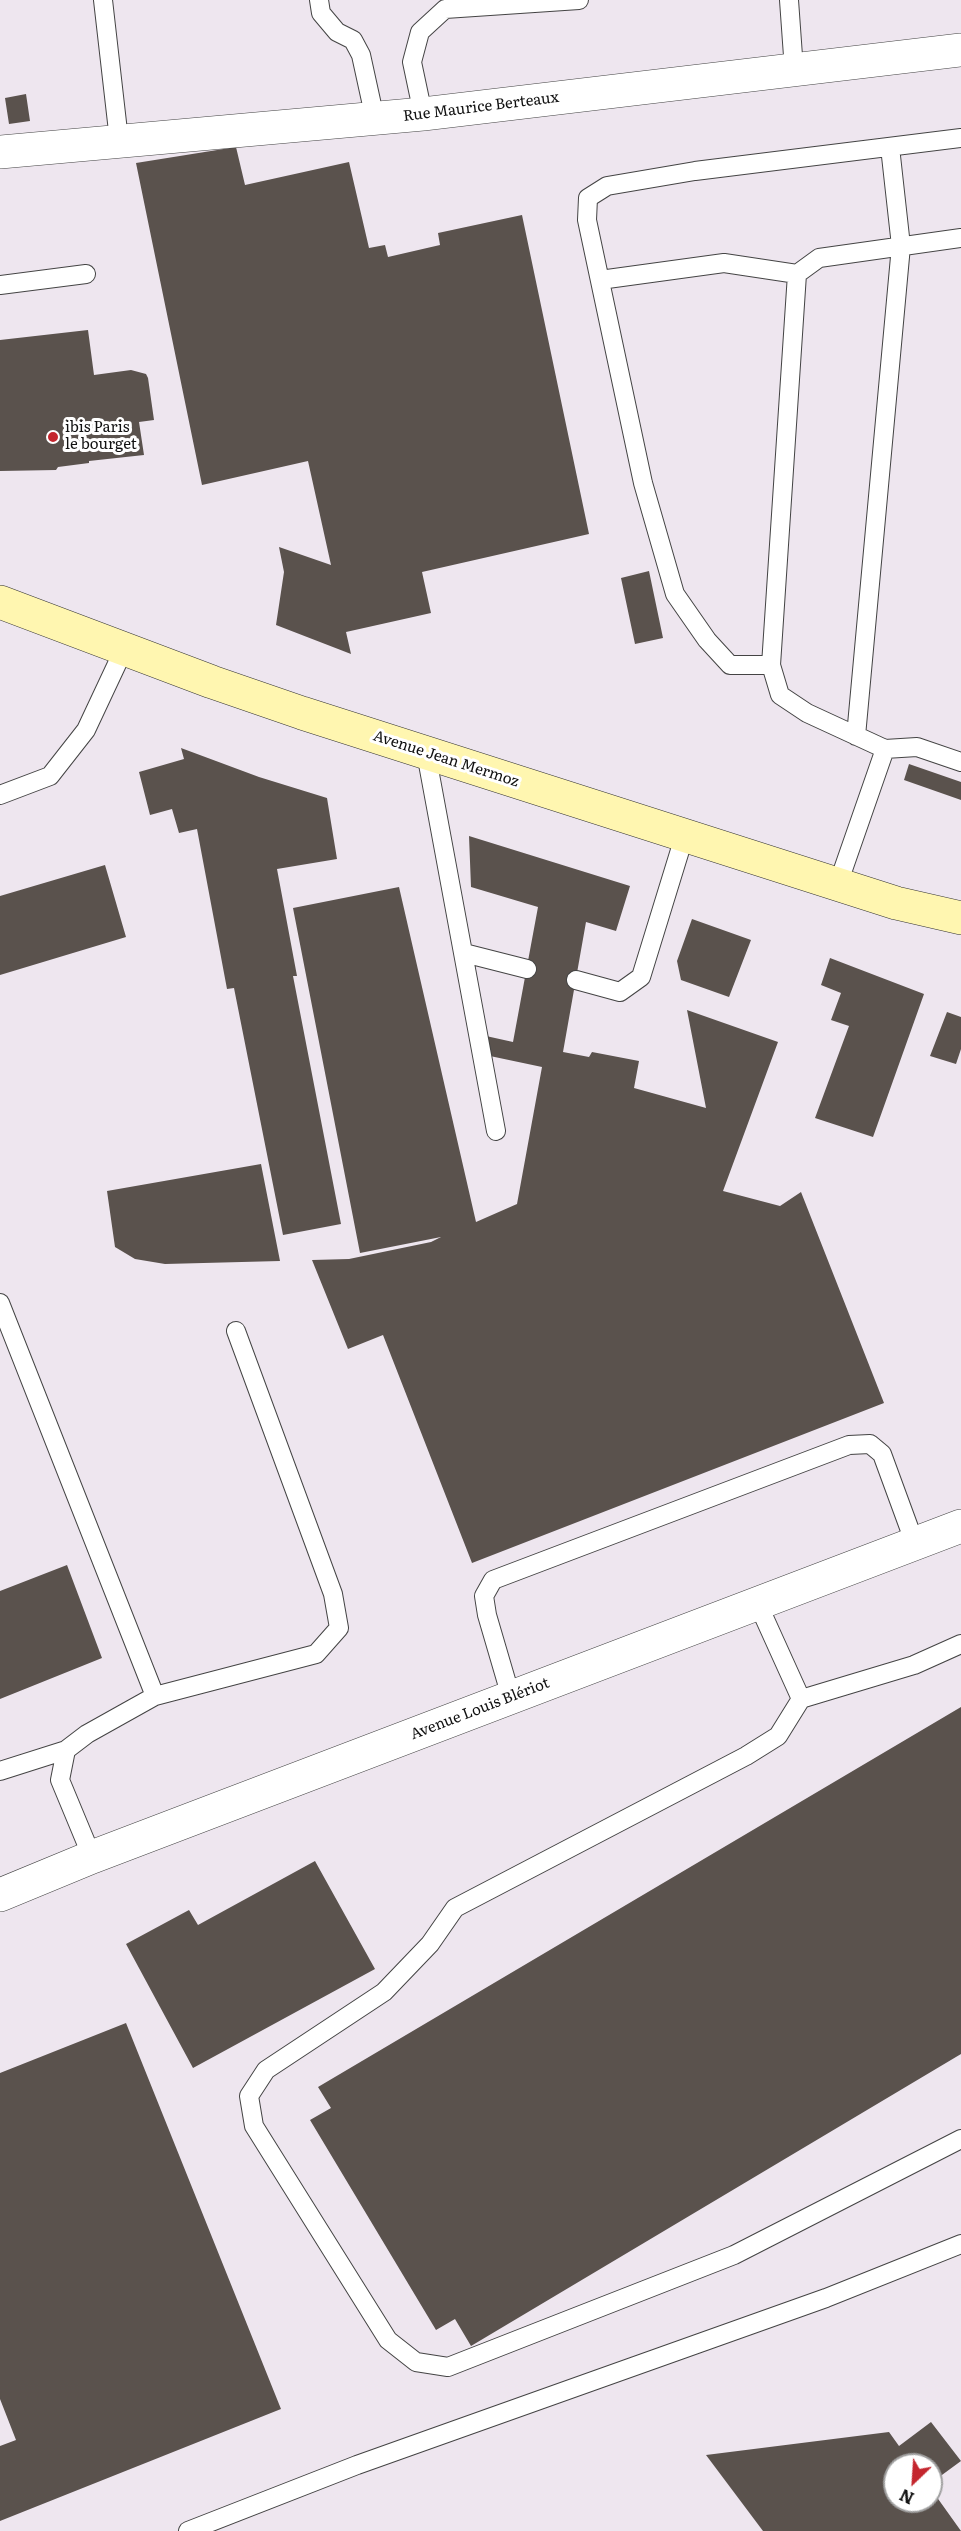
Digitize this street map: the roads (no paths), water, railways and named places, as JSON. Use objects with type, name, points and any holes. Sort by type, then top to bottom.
[{"type":"main road","name":"Avenue Jean Mermoz","points":[[0,602],[213,682],[426,753],[896,903],[961,918]]},
{"type":"main road","name":"Avenue Jean Mermoz","points":[[896,903],[961,937]]},
{"type":"street","name":"Rue Maurice Berteaux","points":[[0,152],[423,114],[961,50]]},
{"type":"street","name":"Avenue Louis Blériot","points":[[0,1895],[92,1857],[961,1527]]},
{"type":"lane","points":[[103,0],[119,140]]},
{"type":"lane","points":[[319,0],[321,13],[337,32],[353,40],[361,55],[375,119]]},
{"type":"lane","points":[[423,114],[412,62],[420,32],[446,9],[579,0]]},
{"type":"lane","points":[[789,0],[794,70]]},
{"type":"lane","points":[[771,665],[730,665],[707,640],[675,594],[643,483],[587,220],[588,198],[607,186],[695,171],[961,138]]},
{"type":"lane","points":[[856,736],[901,246],[890,147]]},
{"type":"lane","points":[[600,280],[724,263],[797,274],[819,258],[961,238]]},
{"type":"lane","points":[[0,285],[86,274]]},
{"type":"lane","points":[[797,274],[771,665],[780,695],[807,713],[885,749],[917,747],[961,762],[961,757]]},
{"type":"lane","points":[[0,795],[50,776],[86,730],[124,649]]},
{"type":"lane","points":[[838,884],[885,749]]},
{"type":"lane","points":[[426,753],[496,1131]]},
{"type":"lane","points":[[576,980],[620,992],[641,977],[685,834]]},
{"type":"lane","points":[[464,953],[527,969]]},
{"type":"lane","points":[[0,1303],[154,1696]]},
{"type":"lane","points":[[0,1771],[66,1750],[87,1734],[154,1696],[316,1653],[339,1628],[333,1594],[236,1331]]},
{"type":"lane","points":[[511,1697],[487,1615],[484,1596],[493,1580],[515,1571],[849,1445],[870,1444],[882,1454],[915,1544]]},
{"type":"lane","points":[[758,1604],[801,1699]]},
{"type":"lane","points":[[961,1644],[914,1665],[801,1699],[778,1736],[746,1756],[455,1908],[430,1944],[384,1992],[266,2070],[249,2096],[254,2126],[388,2340],[416,2362],[448,2367],[734,2255],[961,2139]]},
{"type":"lane","points":[[66,1750],[60,1780],[92,1857]]},
{"type":"lane","points":[[188,2531],[367,2461],[826,2298],[961,2244]]},
{"type":"place","name":"ibis Paris le bourget","points":[[53,437]]}]
